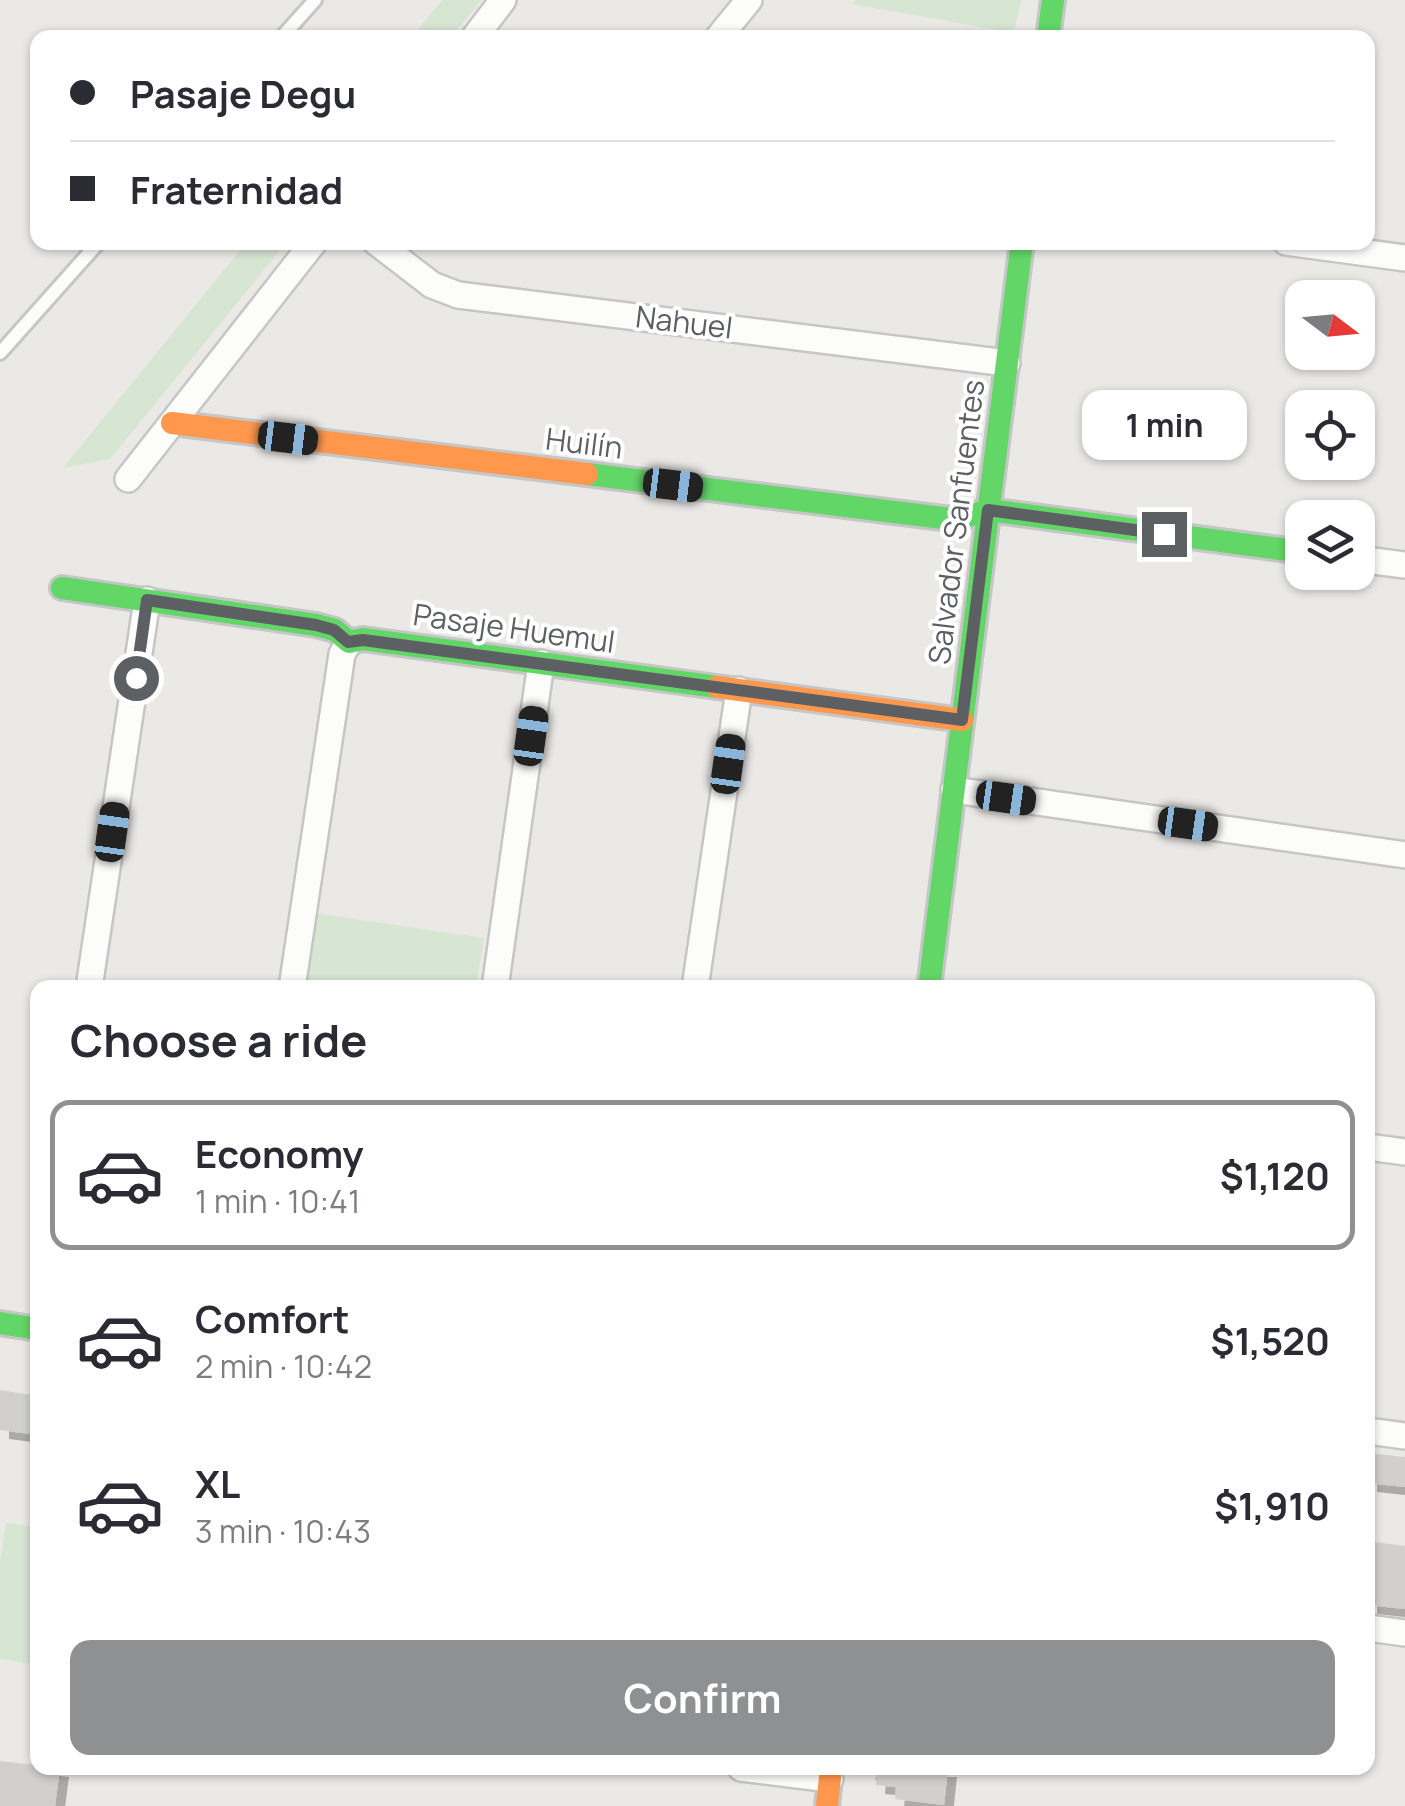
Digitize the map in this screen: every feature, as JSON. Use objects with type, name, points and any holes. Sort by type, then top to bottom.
[{"type":"street","points":[[480,30],[503,0]]},
{"type":"street","points":[[725,30],[749,0]]},
{"type":"street","points":[[1049,30],[1053,0]]},
{"type":"street","points":[[128,480],[308,250]]},
{"type":"street","name":"Nahuel","points":[[386,250],[432,285],[458,296],[1007,363]]},
{"type":"street","name":"Salvador Sanfuentes","points":[[930,980],[1021,250]]},
{"type":"street","points":[[1346,250],[1405,258]]},
{"type":"street","name":"Huilín","points":[[172,423],[943,518],[958,519],[988,510],[1285,550]]},
{"type":"street","points":[[1375,561],[1405,565]]},
{"type":"street","name":"Pasaje Huemul","points":[[62,588],[316,625],[334,630],[348,642],[363,640],[962,720]]},
{"type":"street","points":[[90,980],[147,600]]},
{"type":"street","points":[[293,980],[342,654],[348,642]]},
{"type":"street","points":[[495,980],[541,664]]},
{"type":"street","points":[[696,980],[739,690]]},
{"type":"street","points":[[954,790],[1405,855]]},
{"type":"street","points":[[1375,1148],[1405,1152]]},
{"type":"street","points":[[0,1323],[30,1327]]},
{"type":"street","points":[[1375,1432],[1405,1436]]},
{"type":"street","points":[[1375,1629],[1405,1633]]},
{"type":"street","points":[[827,1806],[831,1775]]},
{"type":"lane","points":[[289,30],[315,0]]},
{"type":"lane","points":[[0,353],[92,250]]},
{"type":"green space","points":[[442,0],[482,0],[457,30],[418,30]]},
{"type":"green space","points":[[856,0],[1021,0],[1015,30],[852,4]]},
{"type":"green space","points":[[240,250],[280,250],[110,459],[63,468]]},
{"type":"green space","points":[[313,913],[484,938],[477,980],[303,980]]},
{"type":"green space","points":[[6,1523],[30,1526],[30,1664],[0,1659],[0,1562]]},
{"type":"building","points":[[0,1390],[30,1395],[30,1434],[0,1430]]},
{"type":"building","points":[[1375,1454],[1405,1457],[1405,1487],[1375,1484]]},
{"type":"building","points":[[1375,1542],[1405,1546],[1405,1609],[1375,1606]]},
{"type":"building","points":[[0,1761],[30,1764],[30,1775],[59,1775],[55,1806],[0,1806]]},
{"type":"building","points":[[877,1775],[947,1775],[944,1805],[895,1799],[896,1787],[876,1785]]},
{"type":"traffic: fast","points":[[1049,30],[1053,0]]},
{"type":"traffic: fast","points":[[930,980],[1021,250]]},
{"type":"traffic: fast","points":[[587,474],[943,518],[959,519],[989,510],[1285,550]]},
{"type":"traffic: fast","points":[[62,588],[316,625],[335,630],[349,642],[363,639],[717,687]]},
{"type":"traffic: fast","points":[[0,1323],[30,1328]]},
{"type":"traffic: slow","points":[[172,423],[587,474]]},
{"type":"traffic: slow","points":[[717,687],[962,720]]},
{"type":"traffic: slow","points":[[827,1806],[830,1775]]},
{"type":"route","points":[[136,678],[147,600],[316,625],[334,630],[348,642],[363,640],[962,720],[988,510],[1164,534]]}]
